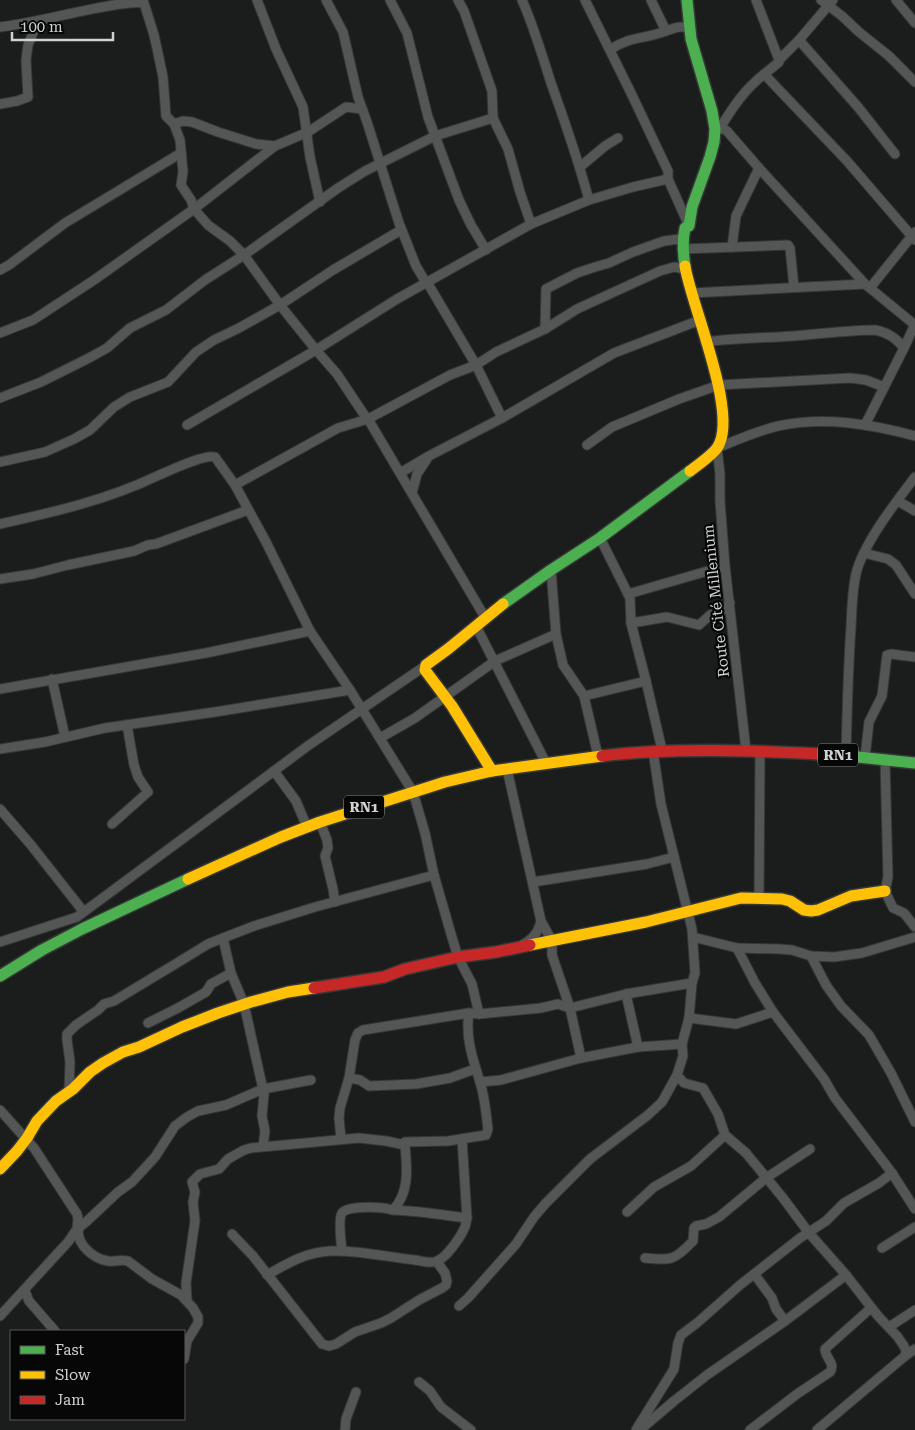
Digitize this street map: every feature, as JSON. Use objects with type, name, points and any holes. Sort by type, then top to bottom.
[{"type":"main road","points":[[492,772],[452,706],[424,670],[425,666],[502,604],[600,538],[699,464],[717,448],[721,436],[723,418],[719,385],[684,269],[682,246],[685,228],[689,226],[692,208],[710,157],[717,129],[689,28],[687,0]]},
{"type":"main road","name":"RN1","points":[[0,976],[42,950],[215,866],[320,822],[445,782],[507,768],[598,756],[658,751],[746,750],[865,757],[915,763]]},
{"type":"main road","points":[[0,1169],[18,1151],[37,1121],[56,1101],[83,1080],[90,1072],[110,1058],[182,1027],[244,1004],[288,992],[384,977],[412,967],[458,957],[552,942],[741,898],[786,899],[804,910],[813,911],[852,896],[885,891]]},
{"type":"street","points":[[257,0],[276,49],[303,106],[310,157],[320,202]]},
{"type":"street","points":[[326,0],[343,32],[355,87],[401,230],[416,266],[476,365],[502,418]]},
{"type":"street","points":[[390,0],[403,23],[409,41],[428,117],[435,136],[466,216],[486,250]]},
{"type":"street","points":[[458,0],[464,11],[492,91],[493,118],[508,149],[520,192],[532,224]]},
{"type":"street","points":[[522,0],[542,53],[589,200]]},
{"type":"street","points":[[585,0],[668,171],[668,180],[689,226]]},
{"type":"street","points":[[651,0],[666,30]]},
{"type":"street","points":[[756,0],[779,60]]},
{"type":"street","points":[[896,0],[915,23]]},
{"type":"street","points":[[0,26],[38,21],[107,4],[142,1],[158,53],[163,77],[166,116],[174,124],[180,140],[183,172],[181,185],[194,209],[208,225],[230,241],[244,255],[280,305],[337,374],[368,418],[412,493],[481,622],[495,661],[546,763]]},
{"type":"street","points":[[717,129],[737,102],[756,81],[779,62],[799,40],[827,2],[859,32],[890,56],[915,82]]},
{"type":"street","points":[[0,104],[28,97],[26,60],[28,45],[38,21]]},
{"type":"street","points":[[610,50],[637,37],[675,26],[689,28]]},
{"type":"street","points":[[799,40],[858,107],[895,154]]},
{"type":"street","points":[[692,293],[794,287],[868,286],[914,236],[847,161],[764,74]]},
{"type":"street","points":[[1,331],[32,320],[67,298],[194,209],[275,146],[308,132],[346,108],[362,109]]},
{"type":"street","points":[[0,398],[40,382],[107,348],[130,328],[166,310],[205,280],[358,175],[435,136],[493,118]]},
{"type":"street","points":[[174,124],[183,121],[192,122],[256,144],[275,146]]},
{"type":"street","points":[[717,129],[724,128],[727,131],[868,286],[915,324],[865,425]]},
{"type":"street","points":[[580,167],[604,146],[618,138]]},
{"type":"street","points":[[0,270],[65,223],[181,153]]},
{"type":"street","points":[[732,247],[736,216],[759,168]]},
{"type":"street","points":[[187,425],[316,350],[397,299],[532,224],[589,200],[633,186],[668,180]]},
{"type":"street","points":[[0,462],[45,452],[90,430],[114,407],[130,397],[168,382],[196,352],[214,340],[280,305],[333,270],[401,230]]},
{"type":"street","points":[[545,329],[546,290],[577,273],[674,239],[680,239],[682,246],[789,246],[794,287]]},
{"type":"street","points":[[235,485],[338,428],[368,418],[450,376],[476,365],[496,352],[545,329],[577,309],[660,270],[674,267],[684,269]]},
{"type":"street","points":[[400,473],[502,418],[614,353],[700,320]]},
{"type":"street","points":[[706,342],[875,330],[882,331],[893,337],[904,348]]},
{"type":"street","points":[[587,445],[612,427],[679,399],[719,385],[850,378],[866,380],[884,387]]},
{"type":"street","points":[[717,448],[764,430],[796,423],[836,421],[915,436]]},
{"type":"street","name":"Route Cité Millenium","points":[[717,448],[726,566],[746,750]]},
{"type":"street","points":[[0,524],[102,499],[177,467],[209,456],[215,457],[235,485],[266,542],[310,631],[350,690],[413,792],[458,957],[472,984],[474,1014],[468,1034],[475,1069],[480,1082],[488,1133],[484,1136],[462,1139],[434,1142],[405,1142],[404,1144],[372,1139],[341,1139],[263,1146],[244,1150],[219,1168],[200,1174],[192,1182],[195,1192],[193,1202],[195,1221],[186,1283],[187,1301]]},
{"type":"street","points":[[412,493],[417,474],[429,456]]},
{"type":"street","points":[[846,756],[847,680],[857,571],[864,553],[888,513],[915,477]]},
{"type":"street","points":[[898,501],[915,511]]},
{"type":"street","points":[[0,579],[33,574],[134,551],[248,510]]},
{"type":"street","points":[[459,1306],[516,1244],[545,1204],[590,1159],[656,1108],[667,1094],[677,1075],[683,1056],[682,1044],[689,1018],[692,983],[696,973],[689,911],[661,804],[658,751],[646,681],[631,623],[631,608],[628,594],[600,538]]},
{"type":"street","points":[[864,553],[888,560],[896,566],[915,594]]},
{"type":"street","points":[[628,594],[726,566]]},
{"type":"street","points":[[551,570],[556,634],[563,665],[584,696],[598,756]]},
{"type":"street","points":[[631,623],[667,617],[699,625],[710,616],[721,612],[730,603]]},
{"type":"street","points":[[0,688],[206,653],[310,631]]},
{"type":"street","points":[[380,738],[415,718],[495,661],[556,634]]},
{"type":"street","points":[[865,757],[869,722],[882,696],[887,655],[915,657]]},
{"type":"street","points":[[0,942],[80,914],[309,745],[425,666]]},
{"type":"street","points":[[52,679],[65,737]]},
{"type":"street","points":[[584,696],[646,681]]},
{"type":"street","points":[[0,749],[45,742],[91,730],[350,690]]},
{"type":"street","points":[[112,824],[148,792],[138,777],[134,765],[127,725]]},
{"type":"street","points":[[759,898],[760,751]]},
{"type":"street","points":[[885,760],[888,877],[885,891],[893,908],[904,913],[914,926]]},
{"type":"street","points":[[507,768],[541,921],[552,942],[552,956],[570,1008],[581,1058]]},
{"type":"street","points":[[274,771],[296,801],[307,827]]},
{"type":"street","points":[[0,809],[4,821],[31,845],[80,914],[82,930]]},
{"type":"street","points":[[320,822],[327,840],[328,848],[325,856],[335,902]]},
{"type":"street","points":[[533,882],[647,864],[674,857]]},
{"type":"street","points":[[69,1091],[70,1062],[66,1037],[70,1030],[104,1004],[114,1001],[208,944],[223,938],[254,926],[434,874]]},
{"type":"street","points":[[519,948],[535,936],[541,921]]},
{"type":"street","points":[[693,937],[737,948],[792,950],[811,956],[834,957],[862,953],[915,937]]},
{"type":"street","points":[[223,938],[231,973],[244,1004],[263,1089],[262,1116],[265,1131],[263,1146]]},
{"type":"street","points":[[737,948],[773,1012],[892,1173],[915,1209]]},
{"type":"street","points":[[811,956],[822,978],[841,1006],[869,1035],[891,1073],[915,1122]]},
{"type":"street","points":[[148,1023],[206,992],[211,984],[231,973]]},
{"type":"street","points":[[341,1139],[340,1108],[349,1078],[355,1040],[358,1033],[362,1030],[474,1014],[541,1008],[558,1004],[570,1008],[626,994],[692,983]]},
{"type":"street","points":[[626,994],[638,1047]]},
{"type":"street","points":[[689,1018],[736,1024],[773,1012]]},
{"type":"street","points":[[480,1082],[500,1080],[581,1058],[638,1047],[682,1044]]},
{"type":"street","points":[[349,1078],[360,1080],[369,1086],[416,1084],[450,1078],[475,1069]]},
{"type":"street","points":[[677,1075],[684,1083],[703,1088],[718,1114],[726,1136],[746,1153],[784,1198],[809,1233],[889,1327],[904,1346],[905,1356]]},
{"type":"street","points":[[0,1316],[62,1251],[78,1228],[135,1179],[180,1122],[198,1111],[226,1105],[263,1089],[311,1080]]},
{"type":"street","points":[[0,1110],[27,1138],[63,1191],[76,1214],[78,1234],[88,1252],[104,1260],[128,1261],[152,1279],[181,1295],[187,1301],[198,1317],[198,1323],[187,1341],[185,1353]]},
{"type":"street","points":[[627,1212],[654,1188],[691,1166],[726,1136]]},
{"type":"street","points":[[437,1262],[452,1247],[465,1229],[467,1218],[462,1139]]},
{"type":"street","points":[[393,1210],[400,1203],[406,1185],[407,1171],[404,1144]]},
{"type":"street","points":[[645,1258],[666,1260],[676,1257],[693,1240],[694,1228],[696,1226],[706,1224],[719,1217],[766,1178],[810,1149]]},
{"type":"street","points":[[636,1430],[674,1369],[681,1335],[800,1238],[826,1221],[844,1203],[892,1173]]},
{"type":"street","points":[[342,1251],[340,1218],[344,1210],[350,1208],[382,1208],[467,1218]]},
{"type":"street","points":[[882,1248],[915,1227]]},
{"type":"street","points":[[232,1234],[322,1344],[331,1346],[354,1332],[390,1318],[442,1288],[446,1285],[447,1281],[445,1273],[437,1262],[342,1251],[307,1254],[296,1258],[267,1275]]},
{"type":"street","points":[[755,1274],[785,1321]]},
{"type":"street","points":[[640,1430],[707,1376],[846,1275]]},
{"type":"street","points":[[172,1290],[186,1283]]},
{"type":"street","points":[[24,1291],[29,1301],[54,1330]]},
{"type":"street","points":[[750,1430],[797,1394],[830,1372],[833,1365],[825,1353],[826,1348],[871,1308]]},
{"type":"street","points":[[889,1327],[915,1310]]},
{"type":"street","points":[[817,1430],[915,1349]]},
{"type":"street","points":[[419,1382],[430,1392],[440,1406],[472,1430]]},
{"type":"street","points":[[345,1430],[346,1419],[356,1392]]},
{"type":"traffic: fast","points":[[685,266],[683,247],[685,228],[689,226],[692,207],[710,157],[715,129],[712,111],[691,39],[687,0]]},
{"type":"traffic: fast","points":[[503,604],[600,538],[690,471]]},
{"type":"traffic: fast","points":[[848,756],[915,763]]},
{"type":"traffic: fast","points":[[0,976],[42,950],[82,929],[188,879]]},
{"type":"traffic: slow","points":[[685,266],[712,360],[723,412],[722,433],[717,448],[690,471]]},
{"type":"traffic: slow","points":[[492,771],[452,706],[425,670],[426,665],[503,604]]},
{"type":"traffic: slow","points":[[188,879],[281,837],[320,822],[445,782],[492,771],[602,756]]},
{"type":"traffic: slow","points":[[530,945],[646,922],[741,898],[782,899],[790,901],[804,910],[811,911],[818,910],[851,896],[885,891]]},
{"type":"traffic: slow","points":[[0,1169],[17,1151],[37,1121],[56,1101],[103,1063],[123,1052],[218,1013],[288,992],[314,988]]},
{"type":"traffic: jam","points":[[602,756],[711,751],[785,752],[848,756]]},
{"type":"traffic: jam","points":[[314,988],[384,977],[405,969],[458,957],[530,945]]}]
